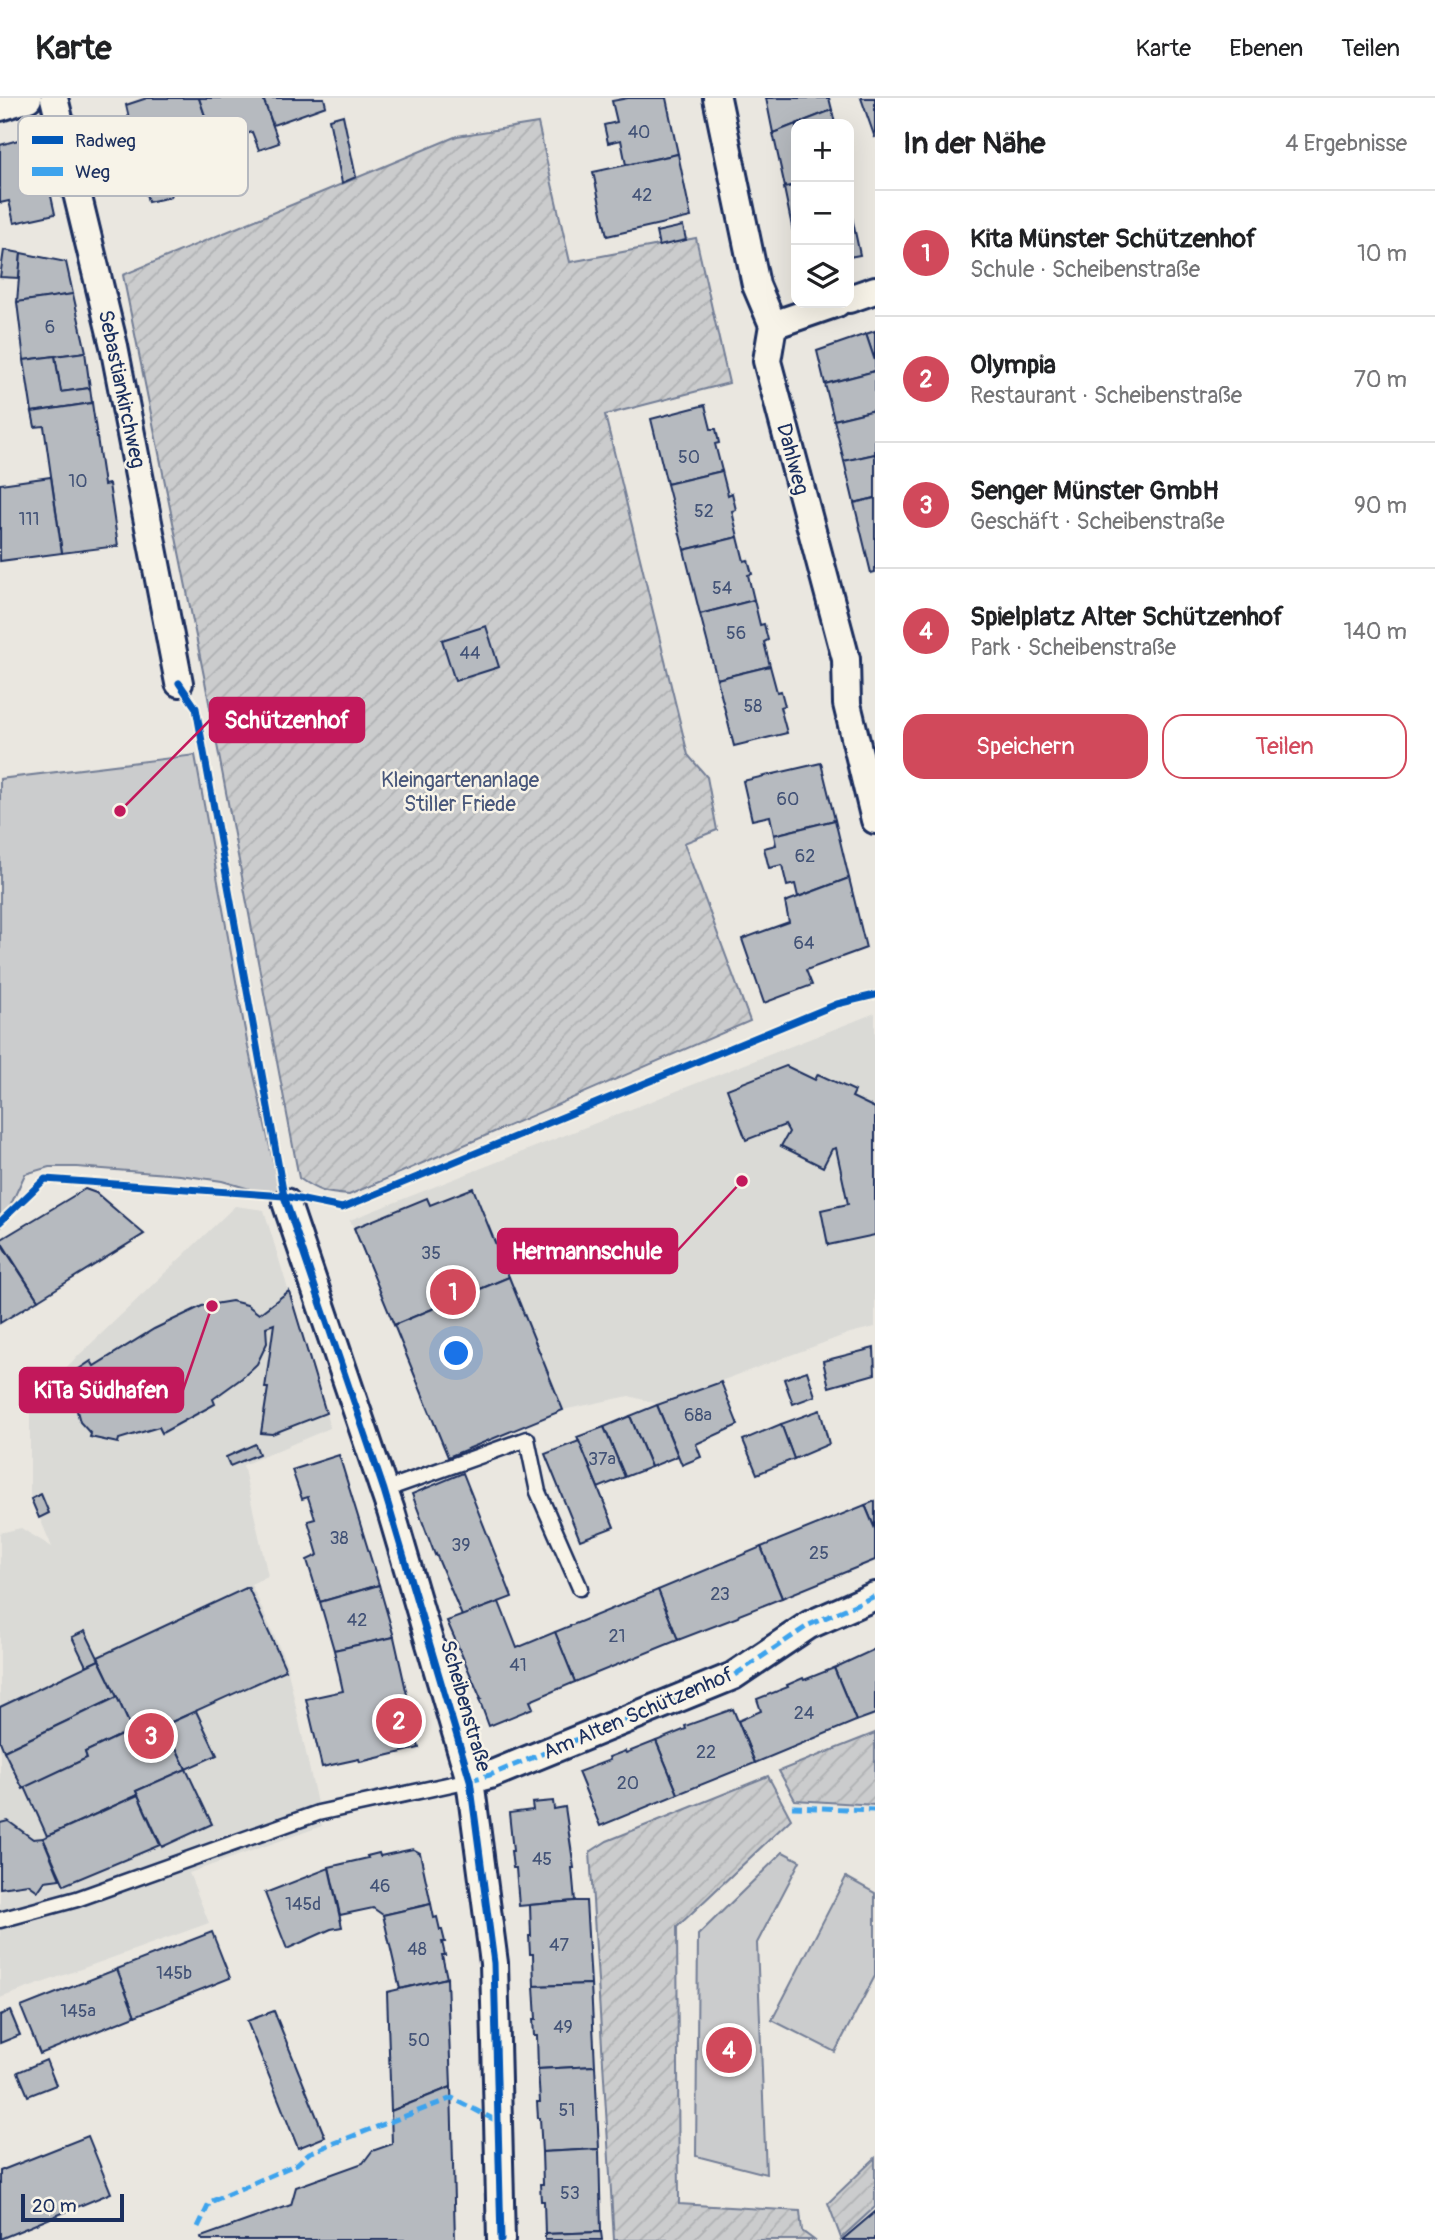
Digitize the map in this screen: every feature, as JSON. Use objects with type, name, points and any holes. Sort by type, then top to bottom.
[{"type":"street","points":[[0,107],[28,98]]},
{"type":"street","name":"Sebastiankirchweg","points":[[54,98],[58,116]]},
{"type":"street","points":[[718,98],[756,285],[773,325],[822,308]]},
{"type":"street","name":"Sebastiankirchweg","points":[[78,196],[114,346],[179,683]]},
{"type":"street","points":[[854,297],[875,290]]},
{"type":"street","name":"Dahlweg","points":[[773,325],[767,362],[846,659],[847,704],[875,821]]},
{"type":"street","name":"Scheibenstraße","points":[[286,1202],[384,1490],[470,1780],[494,1963],[501,2240]]},
{"type":"street","name":"Am Alten Schützenhof","points":[[470,1780],[490,1775],[733,1676],[808,1625],[875,1596]]},
{"type":"lane","points":[[384,1490],[527,1439],[538,1492],[580,1588]]},
{"type":"lane","points":[[0,1920],[77,1899],[318,1813],[470,1780]]},
{"type":"shaded area","points":[[875,1013],[875,1327],[850,1333],[659,1404],[629,1396],[563,1410],[448,1457],[350,1220]]},
{"type":"shaded area","points":[[235,1206],[264,1210],[330,1428],[243,1465],[268,1576],[251,1584],[289,1669],[322,1826],[189,1873],[209,1923],[0,1998],[0,1533],[21,1528],[52,1547],[30,1495],[30,1402]]},
{"type":"green space","name":"Kleingartenanlage Stiller Friede","points":[[538,123],[570,262],[696,238],[729,383],[605,415],[688,755],[707,777],[717,830],[684,843],[750,1021],[349,1195],[328,1192],[299,1178],[204,676],[123,275],[457,136]]},
{"type":"green space","points":[[195,755],[248,1047],[281,1198],[222,1181],[180,1175],[49,1167],[25,1174],[0,1228],[0,779]]},
{"type":"green space","points":[[875,1733],[875,1805],[795,1800],[779,1771]]},
{"type":"green space","points":[[768,1776],[791,1819],[677,1927],[679,2204],[800,2211],[802,2231],[814,2240],[614,2240],[590,1852],[607,1841]]},
{"type":"green space","points":[[783,1852],[800,1861],[757,1943],[766,2174],[696,2156],[698,1935]]},
{"type":"green space","points":[[846,1877],[875,1893],[875,1976],[835,2052],[772,2020]]},
{"type":"green space","points":[[875,2158],[875,2207],[841,2238],[828,2203]]},
{"type":"building","points":[[147,98],[199,98],[205,116],[128,116],[126,105]]},
{"type":"building","points":[[199,98],[263,98],[279,143],[259,150],[252,132],[248,133],[248,116],[205,116]]},
{"type":"building","points":[[263,98],[324,98],[326,106],[273,125]]},
{"type":"building","points":[[628,98],[666,98],[678,154],[626,165],[621,140],[608,143],[604,125],[617,122],[612,101]]},
{"type":"building","points":[[766,98],[829,98],[832,110],[809,119],[791,119],[791,126],[773,133]]},
{"type":"building","points":[[861,98],[875,98],[875,138]]},
{"type":"building","points":[[832,110],[834,119],[809,119]]},
{"type":"building","points":[[343,115],[356,177],[342,183],[329,119]]},
{"type":"building","points":[[791,126],[791,186],[785,187],[773,133]]},
{"type":"building","points":[[18,140],[18,196],[51,196],[55,214],[14,223],[9,201],[0,203],[0,145]]},
{"type":"building","points":[[678,154],[691,217],[607,236],[593,172]]},
{"type":"building","points":[[791,186],[791,222],[784,188]]},
{"type":"building","points":[[147,196],[171,196],[171,197],[148,202]]},
{"type":"building","points":[[683,226],[686,240],[659,246],[656,232]]},
{"type":"building","points":[[854,227],[860,255],[854,256]]},
{"type":"building","points":[[4,250],[21,253],[19,278],[0,277]]},
{"type":"building","points":[[21,253],[66,262],[73,294],[17,302]]},
{"type":"building","points":[[73,294],[86,352],[24,360],[17,302]]},
{"type":"building","points":[[875,331],[875,361],[866,334]]},
{"type":"building","points":[[866,334],[875,361],[875,371],[825,384],[817,351]]},
{"type":"building","points":[[85,352],[90,388],[61,392],[55,356]]},
{"type":"building","points":[[55,356],[61,392],[90,388],[92,403],[32,412],[24,360]]},
{"type":"building","points":[[875,371],[875,410],[834,420],[825,384]]},
{"type":"building","points":[[92,403],[104,485],[109,484],[118,546],[62,553],[44,426],[35,427],[32,412]]},
{"type":"building","points":[[705,405],[711,429],[716,429],[719,443],[715,444],[722,471],[667,484],[651,419]]},
{"type":"building","points":[[875,410],[875,454],[844,461],[834,420]]},
{"type":"building","points":[[875,454],[875,498],[854,503],[844,461]]},
{"type":"building","points":[[722,471],[728,495],[732,493],[736,510],[732,511],[738,537],[684,550],[667,484]]},
{"type":"building","points":[[51,477],[62,553],[0,561],[0,484]]},
{"type":"building","points":[[875,498],[875,572],[871,573],[854,503]]},
{"type":"building","points":[[738,537],[744,561],[748,560],[752,574],[748,575],[754,600],[700,614],[684,550]]},
{"type":"building","points":[[754,600],[760,625],[764,624],[768,640],[764,642],[770,666],[717,679],[700,614]]},
{"type":"building","points":[[486,626],[499,667],[455,681],[442,640]]},
{"type":"building","points":[[770,666],[777,692],[781,691],[785,706],[780,707],[787,733],[734,746],[717,679]]},
{"type":"building","points":[[821,763],[835,820],[774,835],[770,816],[752,820],[743,781]]},
{"type":"building","points":[[835,820],[849,878],[798,897],[795,884],[787,886],[782,865],[769,868],[764,848],[776,845],[774,835]]},
{"type":"building","points":[[849,878],[866,948],[806,970],[812,985],[764,1003],[742,939],[789,922],[785,902]]},
{"type":"building","points":[[786,1066],[815,1080],[818,1074],[855,1091],[852,1097],[875,1108],[875,1235],[828,1245],[821,1210],[848,1204],[836,1148],[832,1149],[823,1167],[781,1146],[789,1132],[785,1125],[746,1140],[727,1089]]},
{"type":"building","points":[[473,1188],[509,1277],[394,1325],[354,1228],[427,1198],[430,1205]]},
{"type":"building","points":[[85,1189],[96,1193],[144,1234],[38,1300],[0,1240]]},
{"type":"building","points":[[0,1242],[38,1300],[0,1323]]},
{"type":"building","points":[[509,1277],[563,1410],[448,1457],[394,1325]]},
{"type":"building","points":[[289,1291],[326,1413],[272,1434],[261,1433],[274,1324],[266,1327],[267,1343],[257,1364],[213,1399],[215,1404],[162,1433],[159,1427],[119,1439],[118,1443],[90,1437],[91,1434],[80,1422],[76,1407],[76,1392],[82,1380],[76,1371],[91,1361],[94,1366],[154,1329],[202,1306],[232,1301],[247,1305],[259,1314]]},
{"type":"building","points":[[874,1348],[875,1374],[829,1387],[823,1361]]},
{"type":"building","points":[[807,1371],[815,1396],[793,1404],[784,1379]]},
{"type":"building","points":[[721,1382],[738,1425],[696,1444],[701,1457],[682,1465],[657,1405]]},
{"type":"building","points":[[657,1405],[678,1456],[651,1467],[630,1416]]},
{"type":"building","points":[[820,1410],[829,1444],[794,1459],[781,1424]]},
{"type":"building","points":[[630,1416],[651,1467],[625,1477],[604,1427]]},
{"type":"building","points":[[781,1424],[794,1459],[757,1474],[743,1440]]},
{"type":"building","points":[[604,1427],[625,1477],[598,1488],[577,1437]]},
{"type":"building","points":[[579,1441],[614,1527],[580,1540],[545,1454]]},
{"type":"building","points":[[255,1444],[259,1454],[230,1466],[226,1457]]},
{"type":"building","points":[[339,1455],[379,1585],[320,1602],[307,1560],[318,1555],[308,1521],[315,1519],[308,1497],[302,1499],[292,1470]]},
{"type":"building","points":[[463,1473],[512,1597],[462,1616],[412,1494]]},
{"type":"building","points":[[41,1494],[49,1513],[39,1518],[31,1499]]},
{"type":"building","points":[[875,1501],[875,1529],[865,1505]]},
{"type":"building","points":[[865,1505],[875,1529],[875,1560],[782,1598],[761,1547]]},
{"type":"building","points":[[761,1547],[782,1598],[678,1640],[658,1590]]},
{"type":"building","points":[[379,1585],[394,1637],[334,1650],[320,1602]]},
{"type":"building","points":[[248,1587],[286,1670],[136,1738],[98,1657]]},
{"type":"building","points":[[658,1590],[678,1640],[575,1682],[555,1632]]},
{"type":"building","points":[[499,1602],[517,1648],[555,1632],[575,1682],[530,1701],[533,1708],[489,1726],[481,1699],[447,1621]]},
{"type":"building","points":[[85,1631],[99,1660],[86,1666],[72,1637]]},
{"type":"building","points":[[394,1637],[419,1748],[360,1762],[359,1759],[322,1767],[306,1699],[343,1691],[334,1650]]},
{"type":"building","points":[[875,1649],[875,1714],[856,1721],[834,1668]]},
{"type":"building","points":[[99,1660],[117,1697],[4,1751],[0,1741],[0,1707]]},
{"type":"building","points":[[834,1668],[856,1721],[755,1763],[738,1721],[761,1711],[757,1699],[803,1678],[804,1680]]},
{"type":"building","points":[[117,1697],[132,1730],[85,1752],[87,1758],[23,1789],[4,1751]]},
{"type":"building","points":[[733,1709],[755,1763],[678,1794],[656,1741],[686,1729],[685,1726]]},
{"type":"building","points":[[196,1711],[217,1755],[186,1769],[165,1725]]},
{"type":"building","points":[[165,1725],[186,1769],[136,1791],[138,1795],[47,1836],[25,1787],[87,1758],[85,1752],[132,1730],[136,1738]]},
{"type":"building","points":[[656,1741],[678,1794],[600,1826],[578,1772],[610,1760],[609,1757]]},
{"type":"building","points":[[186,1769],[212,1824],[162,1847],[136,1791]]},
{"type":"building","points":[[138,1795],[160,1845],[64,1885],[43,1838]]},
{"type":"building","points":[[553,1801],[554,1809],[565,1807],[574,1868],[575,1901],[519,1906],[509,1813],[533,1810],[532,1803]]},
{"type":"building","points":[[8,1821],[33,1839],[43,1838],[60,1879],[45,1881],[38,1891],[28,1884],[0,1888],[0,1823]]},
{"type":"building","points":[[413,1849],[420,1853],[431,1904],[383,1915],[373,1908],[340,1915],[329,1867],[379,1853],[380,1856]]},
{"type":"building","points":[[329,1868],[342,1927],[331,1929],[287,1949],[265,1893]]},
{"type":"building","points":[[586,1901],[591,1984],[534,1986],[533,1954],[530,1954],[529,1936],[530,1905]]},
{"type":"building","points":[[431,1904],[445,1942],[442,1942],[445,1955],[442,1955],[447,1978],[400,1989],[383,1915]]},
{"type":"building","points":[[212,1932],[230,1978],[135,2016],[117,1969]]},
{"type":"building","points":[[117,1969],[135,2016],[40,2054],[21,2007]]},
{"type":"building","points":[[447,1978],[451,2087],[391,2111],[387,1992]]},
{"type":"building","points":[[591,1984],[595,2066],[538,2069],[537,2036],[534,2036],[533,2019],[536,2019],[534,1986]]},
{"type":"building","points":[[10,2011],[20,2035],[0,2043],[0,2015]]},
{"type":"building","points":[[274,2011],[325,2137],[298,2148],[247,2021]]},
{"type":"building","points":[[46,2060],[56,2085],[28,2096],[18,2072]]},
{"type":"building","points":[[595,2066],[599,2149],[542,2152],[537,2102],[540,2102],[538,2069]]},
{"type":"building","points":[[451,2087],[455,2240],[202,2240],[201,2237],[291,2205],[296,2187],[363,2163],[372,2151],[392,2144],[391,2111]]},
{"type":"building","points":[[88,2136],[111,2193],[0,2239],[0,2171]]},
{"type":"building","points":[[599,2149],[601,2232],[545,2234],[544,2201],[541,2201],[540,2184],[543,2184],[542,2152]]},
{"type":"building","points":[[875,2212],[875,2240],[842,2240]]},
{"type":"building","points":[[601,2232],[602,2240],[545,2240],[545,2234]]},
{"type":"marked path","points":[[470,1780],[490,1775],[733,1676],[809,1625],[875,1596]]},
{"type":"marked path","points":[[792,1807],[875,1810]]},
{"type":"marked path","points":[[198,2227],[210,2202],[297,2164],[309,2153],[452,2098],[499,2122]]},
{"type":"cycle path","points":[[179,683],[196,708],[284,1196],[384,1490],[470,1780],[494,1963],[501,2240]]},
{"type":"cycle path","points":[[0,1222],[45,1179],[284,1196],[342,1208],[837,1004],[875,995]]},
{"type":"place","name":"Schützenhof","points":[[120,811]]},
{"type":"place","name":"Hermannschule","points":[[742,1181]]},
{"type":"place","name":"Kita Münster Schützenhof","points":[[453,1292]]},
{"type":"place","name":"KiTa Südhafen","points":[[212,1306]]},
{"type":"place","name":"Olympia","points":[[399,1721]]},
{"type":"place","name":"Senger Münster GmbH","points":[[151,1736]]},
{"type":"place","name":"Spielplatz Alter Schützenhof","points":[[729,2050]]}]
